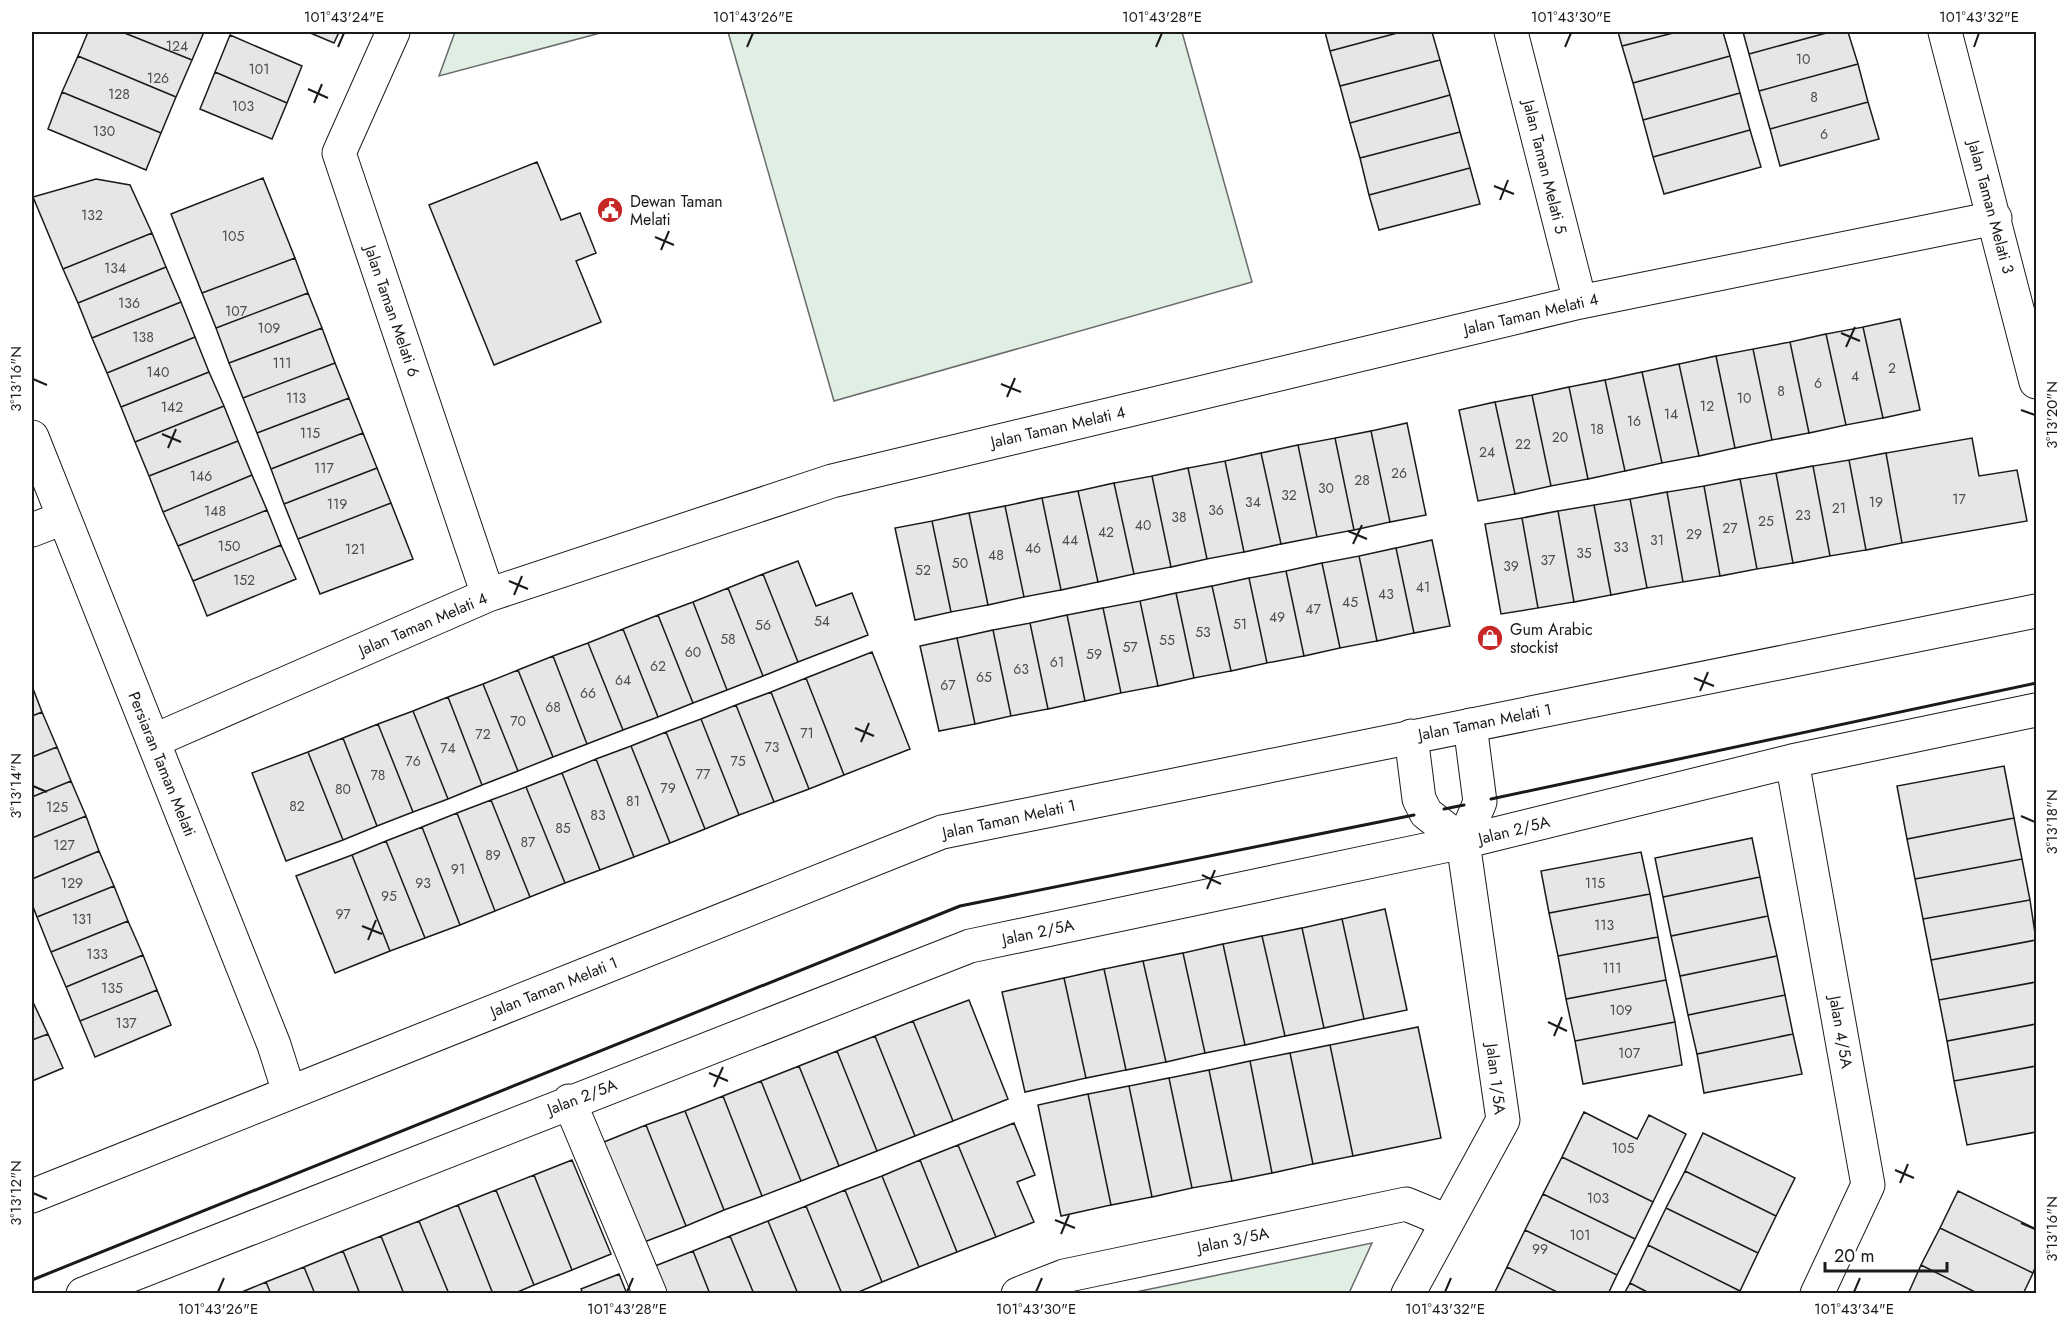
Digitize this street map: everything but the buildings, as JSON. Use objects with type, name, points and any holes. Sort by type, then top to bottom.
[{"type":"street","name":"Jalan Taman Melati 6","points":[[393,32],[339,153],[488,595]]},
{"type":"street","name":"Jalan Taman Melati 5","points":[[1511,32],[1580,302]]},
{"type":"street","name":"Jalan Taman Melati 3","points":[[1946,32],[2037,382]]},
{"type":"street","name":"Jalan Taman Melati 4","points":[[153,741],[488,595],[832,481],[1580,302],[1995,218]]},
{"type":"street","name":"Persiaran Taman Melati","points":[[32,436],[274,1045],[289,1092]]},
{"type":"street","points":[[32,530],[63,518]]},
{"type":"street","name":"Jalan Taman Melati 1","points":[[32,1196],[942,832],[2037,611]]},
{"type":"street","name":"Jalan 2/5A","points":[[83,1293],[970,946],[1463,842],[1792,760],[2037,710]]},
{"type":"street","points":[[1411,736],[1419,799],[1426,813],[1463,842],[1480,802],[1470,725]]},
{"type":"street","name":"Jalan 4/5A","points":[[1792,760],[1868,1185],[1816,1293]]},
{"type":"street","name":"Jalan 1/5A","points":[[1408,1293],[1503,1120],[1463,842]]},
{"type":"street","points":[[569,1101],[650,1293]]},
{"type":"street","name":"Jalan 3/5A","points":[[1018,1293],[1064,1276],[1406,1204],[1447,1221]]},
{"type":"green space","points":[[455,32],[604,32],[439,76]]},
{"type":"green space","points":[[728,32],[1182,32],[1252,282],[834,401]]},
{"type":"green space","points":[[1372,1243],[1349,1293],[1131,1293]]},
{"type":"wall","points":[[1491,799],[2036,683]]},
{"type":"wall","points":[[1444,809],[1464,805]]},
{"type":"wall","points":[[32,1280],[960,906],[1414,815]]},
{"type":"place","name":"Dewan Taman Melati","points":[[610,210]]},
{"type":"place","name":"Gum Arabic stockist","points":[[1490,638]]}]
